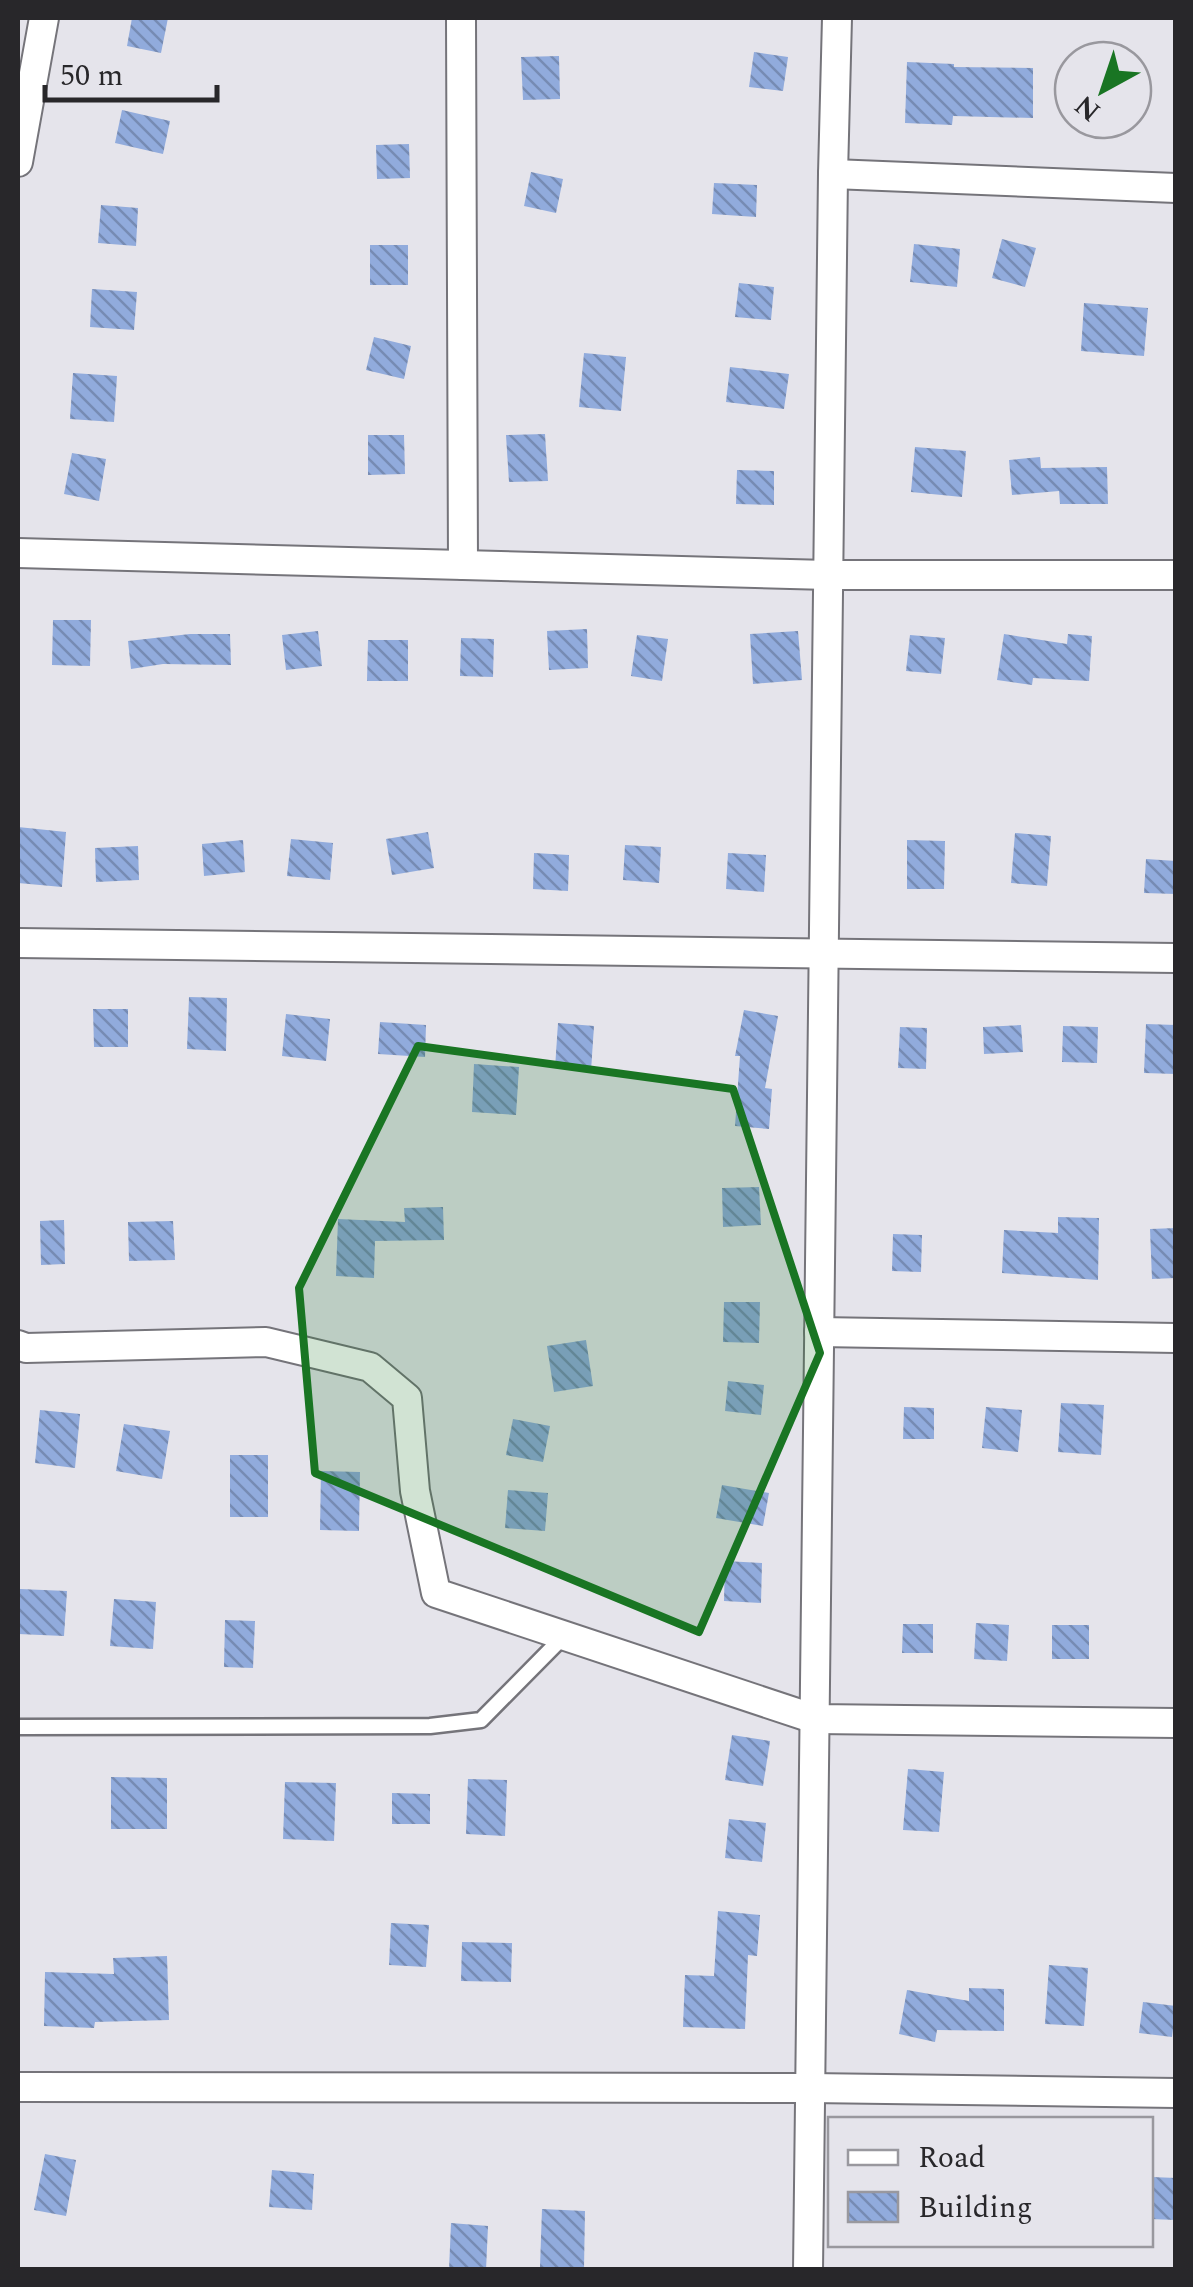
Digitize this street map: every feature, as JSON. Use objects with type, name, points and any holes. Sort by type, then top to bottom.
[{"type":"street","points":[[18,162],[44,18]]},
{"type":"street","points":[[462,18],[463,565]]},
{"type":"street","points":[[808,2270],[837,18]]},
{"type":"street","points":[[833,174],[1176,188]]},
{"type":"street","points":[[18,553],[828,575],[1176,575]]},
{"type":"street","points":[[18,943],[1176,958]]},
{"type":"street","points":[[819,1332],[1176,1338]]},
{"type":"street","points":[[18,1345],[26,1348],[266,1342],[370,1367],[407,1398],[415,1491],[436,1593],[815,1719],[1176,1722]]},
{"type":"street","points":[[18,2087],[810,2088],[1176,2093]]},
{"type":"lane","points":[[18,1728],[430,1726],[481,1720],[565,1636]]},
{"type":"highlighted area","points":[[418,1046],[733,1089],[820,1353],[699,1632],[315,1473],[299,1288]]},
{"type":"building","points":[[132,18],[168,18],[161,53],[127,46]]},
{"type":"building","points":[[754,52],[788,57],[783,91],[749,87]]},
{"type":"building","points":[[559,56],[560,99],[523,100],[521,57]]},
{"type":"building","points":[[907,62],[1033,68],[1033,118],[953,116],[952,125],[905,123]]},
{"type":"building","points":[[122,110],[170,121],[163,154],[115,143]]},
{"type":"building","points":[[409,144],[410,178],[377,179],[376,145]]},
{"type":"building","points":[[531,172],[563,179],[556,213],[524,206]]},
{"type":"building","points":[[714,183],[757,185],[756,217],[712,214]]},
{"type":"building","points":[[101,205],[138,208],[136,246],[98,243]]},
{"type":"building","points":[[1002,239],[1036,248],[1025,287],[992,278]]},
{"type":"building","points":[[914,244],[960,249],[957,287],[910,282]]},
{"type":"building","points":[[370,245],[408,245],[408,285],[370,285]]},
{"type":"building","points":[[739,283],[774,287],[771,320],[735,317]]},
{"type":"building","points":[[92,289],[137,292],[134,330],[90,327]]},
{"type":"building","points":[[1084,303],[1148,308],[1144,356],[1081,351]]},
{"type":"building","points":[[374,337],[411,346],[404,379],[366,370]]},
{"type":"building","points":[[584,353],[626,357],[621,411],[579,407]]},
{"type":"building","points":[[730,367],[789,374],[784,409],[726,402]]},
{"type":"building","points":[[73,373],[117,376],[114,422],[70,419]]},
{"type":"building","points":[[545,434],[548,481],[509,482],[506,435]]},
{"type":"building","points":[[368,435],[404,435],[405,474],[368,475]]},
{"type":"building","points":[[915,447],[966,451],[962,497],[911,492]]},
{"type":"building","points":[[72,453],[106,459],[99,501],[64,494]]},
{"type":"building","points":[[1040,457],[1041,468],[1107,467],[1108,504],[1060,504],[1059,491],[1012,495],[1009,460]]},
{"type":"building","points":[[737,470],[774,471],[774,505],[736,504]]},
{"type":"building","points":[[53,620],[91,620],[90,666],[52,665]]},
{"type":"building","points":[[587,629],[588,668],[549,670],[547,631]]},
{"type":"building","points":[[318,631],[322,666],[286,670],[282,635]]},
{"type":"building","points":[[798,631],[802,680],[753,684],[750,634]]},
{"type":"building","points":[[230,634],[231,665],[163,664],[131,669],[128,641]]},
{"type":"building","points":[[1004,634],[1067,644],[1068,634],[1092,636],[1089,681],[1033,678],[1032,685],[997,680]]},
{"type":"building","points":[[637,635],[668,639],[662,681],[631,676]]},
{"type":"building","points":[[910,635],[945,638],[941,674],[906,671]]},
{"type":"building","points":[[461,638],[494,639],[493,677],[460,676]]},
{"type":"building","points":[[368,640],[408,640],[408,681],[367,681]]},
{"type":"building","points":[[18,827],[66,832],[62,887],[18,883]]},
{"type":"building","points":[[428,832],[434,868],[392,875],[386,839]]},
{"type":"building","points":[[1015,833],[1051,836],[1047,886],[1011,883]]},
{"type":"building","points":[[291,839],[333,843],[330,880],[287,876]]},
{"type":"building","points":[[243,840],[245,872],[204,876],[202,844]]},
{"type":"building","points":[[907,840],[945,841],[944,889],[907,889]]},
{"type":"building","points":[[625,845],[661,847],[659,883],[623,880]]},
{"type":"building","points":[[138,846],[139,880],[96,882],[95,848]]},
{"type":"building","points":[[534,853],[569,855],[568,891],[533,889]]},
{"type":"building","points":[[728,853],[766,855],[764,892],[726,889]]},
{"type":"building","points":[[1146,859],[1176,861],[1176,894],[1144,893]]},
{"type":"building","points":[[189,997],[227,998],[226,1051],[187,1049]]},
{"type":"building","points":[[93,1009],[128,1009],[128,1047],[94,1047]]},
{"type":"building","points":[[744,1010],[778,1016],[765,1088],[772,1089],[769,1129],[735,1126],[740,1056],[735,1056]]},
{"type":"building","points":[[286,1014],[330,1019],[326,1061],[282,1056]]},
{"type":"building","points":[[380,1022],[426,1025],[425,1057],[378,1054]]},
{"type":"building","points":[[558,1023],[594,1026],[591,1071],[555,1068]]},
{"type":"building","points":[[1146,1024],[1176,1025],[1176,1074],[1144,1073]]},
{"type":"building","points":[[1021,1025],[1023,1052],[984,1054],[983,1027]]},
{"type":"building","points":[[1063,1026],[1098,1027],[1097,1063],[1062,1062]]},
{"type":"building","points":[[900,1027],[927,1028],[926,1069],[898,1068]]},
{"type":"building","points":[[474,1064],[519,1067],[516,1115],[472,1112]]},
{"type":"building","points":[[759,1187],[761,1225],[723,1227],[722,1188]]},
{"type":"building","points":[[443,1207],[444,1240],[375,1241],[374,1278],[336,1276],[338,1219],[405,1222],[404,1208]]},
{"type":"building","points":[[1058,1217],[1099,1218],[1098,1280],[1002,1273],[1004,1230],[1058,1233]]},
{"type":"building","points":[[64,1220],[65,1264],[41,1265],[40,1221]]},
{"type":"building","points":[[173,1221],[175,1260],[129,1261],[128,1222]]},
{"type":"building","points":[[1176,1228],[1176,1278],[1152,1279],[1150,1229]]},
{"type":"building","points":[[893,1234],[922,1235],[921,1272],[892,1271]]},
{"type":"building","points":[[724,1302],[760,1302],[759,1343],[723,1342]]},
{"type":"building","points":[[586,1340],[593,1386],[554,1392],[547,1346]]},
{"type":"building","points":[[728,1381],[764,1385],[761,1415],[725,1411]]},
{"type":"building","points":[[1061,1403],[1104,1405],[1101,1455],[1058,1452]]},
{"type":"building","points":[[904,1407],[934,1408],[934,1439],[903,1439]]},
{"type":"building","points":[[986,1407],[1022,1410],[1018,1452],[982,1448]]},
{"type":"building","points":[[40,1410],[80,1414],[75,1468],[35,1463]]},
{"type":"building","points":[[513,1419],[550,1426],[543,1462],[506,1455]]},
{"type":"building","points":[[124,1424],[170,1431],[162,1479],[116,1471]]},
{"type":"building","points":[[230,1455],[268,1455],[268,1517],[230,1517]]},
{"type":"building","points":[[321,1471],[360,1472],[359,1531],[320,1530]]},
{"type":"building","points":[[722,1485],[769,1493],[763,1526],[716,1518]]},
{"type":"building","points":[[508,1490],[548,1493],[545,1531],[505,1528]]},
{"type":"building","points":[[725,1561],[762,1563],[761,1603],[724,1601]]},
{"type":"building","points":[[20,1589],[67,1591],[64,1636],[18,1634]]},
{"type":"building","points":[[114,1599],[156,1602],[153,1649],[110,1646]]},
{"type":"building","points":[[225,1620],[255,1621],[253,1668],[224,1667]]},
{"type":"building","points":[[976,1623],[1009,1625],[1007,1661],[974,1659]]},
{"type":"building","points":[[903,1624],[933,1624],[933,1653],[902,1653]]},
{"type":"building","points":[[1052,1625],[1089,1625],[1089,1659],[1052,1659]]},
{"type":"building","points":[[732,1735],[770,1741],[763,1786],[725,1780]]},
{"type":"building","points":[[908,1769],[944,1772],[939,1832],[903,1830]]},
{"type":"building","points":[[111,1777],[167,1778],[167,1829],[111,1829]]},
{"type":"building","points":[[468,1779],[507,1780],[505,1836],[466,1834]]},
{"type":"building","points":[[285,1782],[336,1783],[334,1841],[283,1839]]},
{"type":"building","points":[[392,1793],[430,1794],[430,1824],[392,1824]]},
{"type":"building","points":[[729,1819],[766,1823],[762,1862],[725,1858]]},
{"type":"building","points":[[718,1911],[760,1915],[757,1956],[748,1955],[745,2029],[683,2027],[685,1975],[714,1976]]},
{"type":"building","points":[[391,1923],[429,1925],[426,1967],[389,1965]]},
{"type":"building","points":[[462,1942],[512,1943],[511,1982],[461,1981]]},
{"type":"building","points":[[167,1956],[169,2020],[95,2022],[94,2028],[44,2026],[45,1972],[114,1974],[113,1958]]},
{"type":"building","points":[[1049,1965],[1088,1968],[1084,2026],[1045,2024]]},
{"type":"building","points":[[969,1988],[1004,1989],[1004,2031],[937,2030],[935,2042],[899,2034],[907,1990],[969,2001]]},
{"type":"building","points":[[1143,2002],[1176,2006],[1172,2037],[1139,2033]]},
{"type":"building","points":[[45,2154],[76,2160],[66,2216],[34,2210]]},
{"type":"building","points":[[272,2170],[314,2174],[312,2210],[269,2207]]},
{"type":"building","points":[[1153,2177],[1176,2178],[1176,2220],[1153,2219]]},
{"type":"building","points":[[542,2209],[585,2211],[584,2268],[540,2267]]},
{"type":"building","points":[[451,2223],[488,2226],[486,2270],[449,2270]]}]
